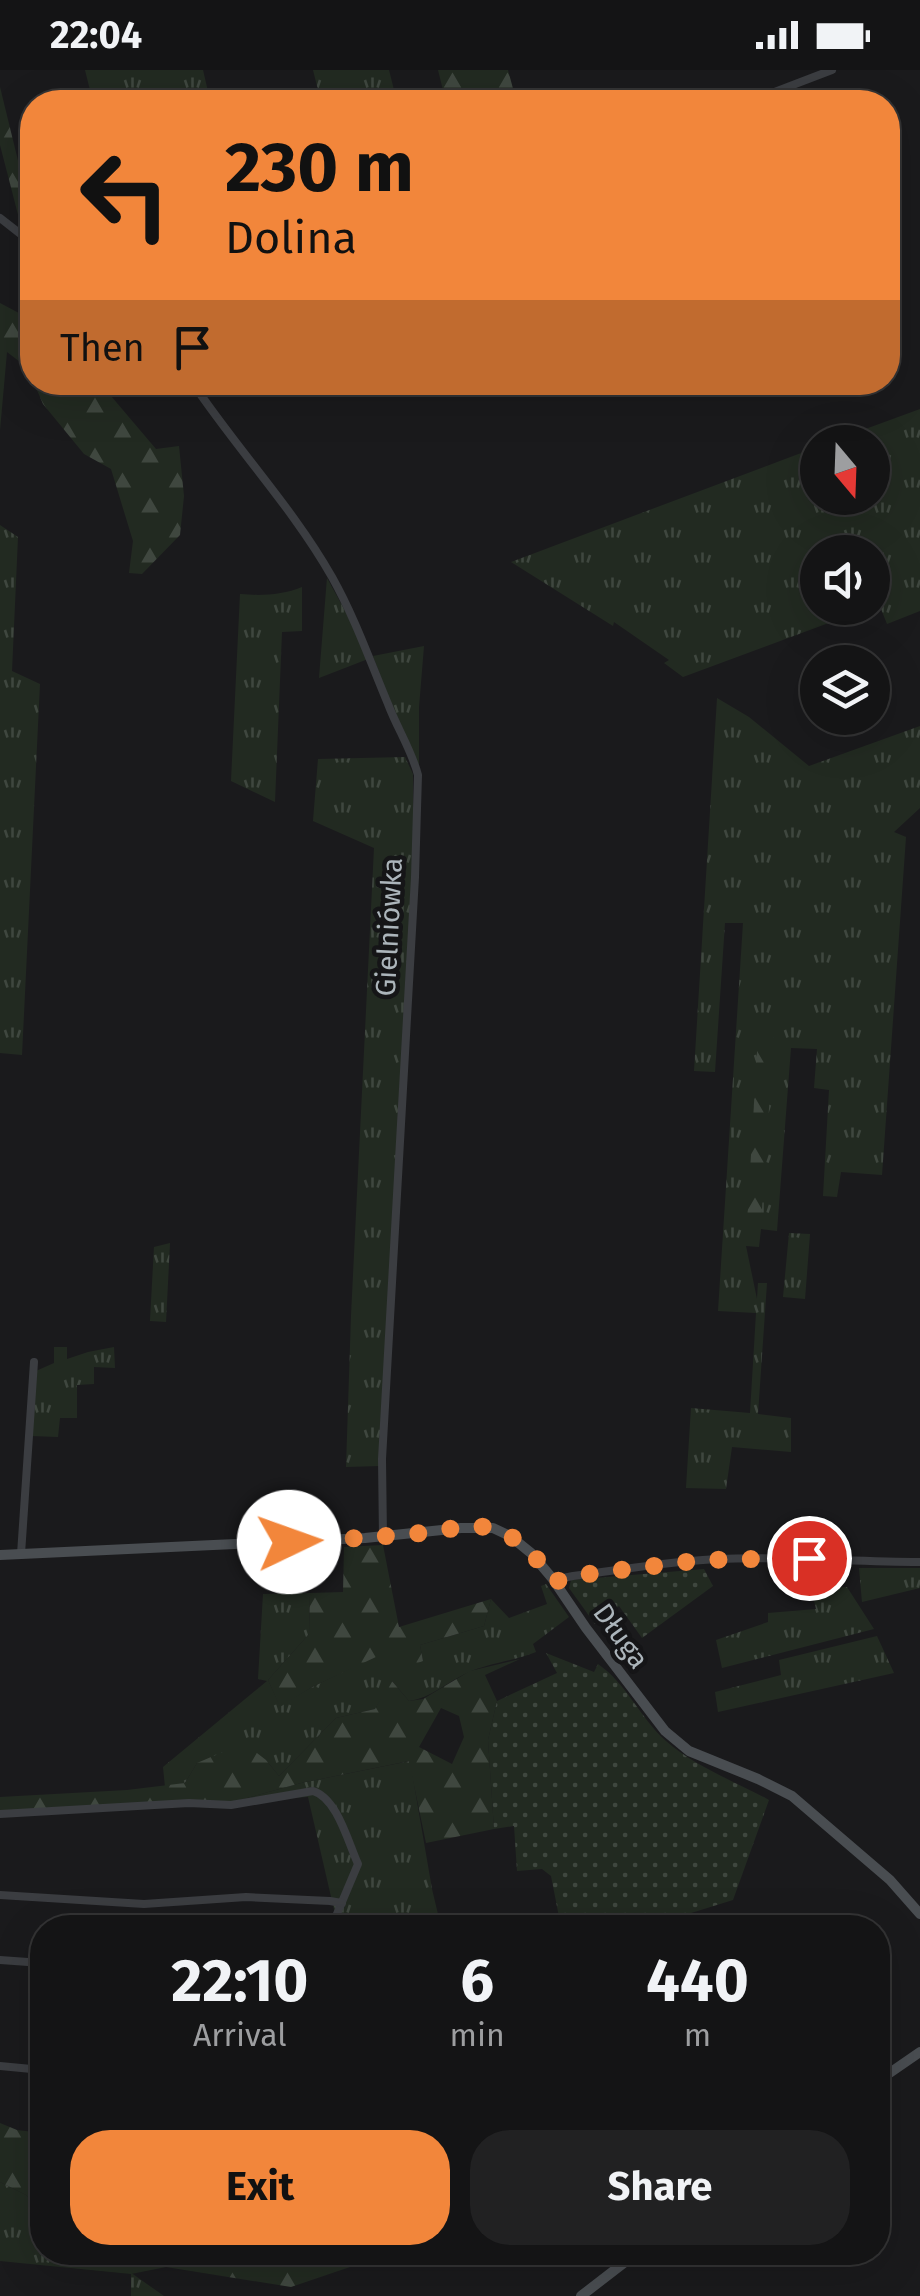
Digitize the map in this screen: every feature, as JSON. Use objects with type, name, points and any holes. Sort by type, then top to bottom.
[{"type":"street","points":[[780,90],[832,70]]},
{"type":"street","points":[[0,218],[20,234]]},
{"type":"street","name":"Gielniówka","points":[[202,395],[332,577],[366,644],[418,776],[382,1459],[383,1537]]},
{"type":"street","points":[[21,1554],[34,1362]]},
{"type":"street","name":"Długa","points":[[0,1555],[493,1528],[530,1553],[556,1582],[586,1628],[666,1731],[689,1750],[792,1796],[890,1880],[920,1914]]},
{"type":"street","points":[[556,1582],[572,1576],[719,1558],[920,1562]]},
{"type":"street","points":[[0,1814],[190,1803],[231,1805],[320,1793],[334,1808],[358,1864],[337,1915]]},
{"type":"street","points":[[0,1895],[130,1903],[246,1897],[342,1904]]},
{"type":"street","points":[[0,1960],[30,1963]]},
{"type":"street","points":[[890,2072],[920,2052]]},
{"type":"street","points":[[0,2066],[30,2069]]},
{"type":"street","points":[[581,2296],[621,2265]]},
{"type":"green space","points":[[85,70],[203,70],[208,90],[90,90]]},
{"type":"green space","points":[[313,70],[389,70],[394,90],[318,90]]},
{"type":"green space","points":[[438,70],[508,70],[513,90],[443,90]]},
{"type":"green space","points":[[0,87],[20,169],[20,222],[0,145]]},
{"type":"green space","points":[[0,303],[20,314],[20,362],[7,352],[0,430]]},
{"type":"green space","points":[[39,395],[110,395],[156,449],[179,446],[184,496],[180,535],[142,574],[129,573],[133,541],[111,469],[84,454]]},
{"type":"green space","points":[[920,409],[920,611],[890,623],[890,535],[800,535],[800,625],[823,625],[683,677],[664,663],[669,660],[614,622],[613,626],[511,562],[800,453],[800,515],[890,515],[890,425],[876,425]]},
{"type":"green space","points":[[0,525],[18,537],[12,671],[40,684],[22,1055],[0,1053]]},
{"type":"green space","points":[[327,578],[368,659],[319,678]]},
{"type":"green space","points":[[302,587],[302,631],[282,632],[275,802],[231,781],[240,594],[272,594]]},
{"type":"green space","points":[[424,646],[419,707],[419,765],[373,656]]},
{"type":"green space","points":[[717,698],[749,717],[809,766],[920,726],[920,808],[894,832],[906,837],[882,1175],[841,1172],[837,1197],[823,1196],[829,1090],[814,1088],[817,1049],[791,1048],[777,1231],[761,1229],[759,1247],[746,1246],[757,1299],[758,1283],[767,1283],[758,1414],[791,1418],[791,1452],[732,1447],[726,1489],[686,1488],[691,1408],[750,1413],[756,1313],[718,1311],[743,923],[725,923],[715,1072],[694,1071]]},
{"type":"green space","points":[[405,757],[413,774],[413,867],[379,1466],[346,1467],[374,848],[313,821],[318,759]]},
{"type":"green space","points":[[758,1035],[774,1037],[761,1223],[747,1223]]},
{"type":"green space","points":[[789,1233],[810,1234],[805,1299],[783,1297]]},
{"type":"green space","points":[[170,1243],[166,1322],[150,1321],[154,1247]]},
{"type":"green space","points":[[54,1347],[67,1347],[67,1359],[114,1347],[115,1368],[94,1367],[94,1384],[77,1385],[77,1418],[60,1418],[58,1437],[32,1436],[36,1371],[54,1363]]},
{"type":"green space","points":[[383,1545],[399,1627],[491,1599],[484,1626],[420,1645],[423,1661],[392,1673],[378,1656],[280,1707],[268,1680],[309,1634],[310,1593],[343,1592],[344,1547]]},
{"type":"green space","points":[[859,1568],[920,1568],[920,1588],[862,1602]]},
{"type":"green space","points":[[704,1569],[713,1586],[642,1638],[619,1606],[595,1624],[569,1588],[571,1580]]},
{"type":"green space","points":[[546,1584],[569,1617],[533,1644],[536,1652],[475,1670],[425,1697],[409,1701],[392,1681],[375,1709],[336,1718],[279,1776],[266,1760],[197,1763],[185,1783],[165,1787],[163,1767],[267,1681],[258,1679],[263,1594],[310,1593],[309,1634],[268,1680],[280,1706],[378,1655],[423,1661],[420,1645],[484,1626],[491,1599],[509,1618],[547,1604],[541,1586]]},
{"type":"green space","points":[[847,1587],[874,1629],[722,1668],[716,1640],[768,1622],[768,1613],[816,1609],[811,1589]]},
{"type":"green space","points":[[877,1636],[894,1673],[718,1712],[715,1692],[781,1675],[779,1660]]},
{"type":"green space","points":[[546,1653],[594,1672],[598,1664],[677,1750],[769,1800],[733,1900],[685,1915],[559,1915],[551,1876],[542,1869],[517,1871],[514,1826],[494,1829],[488,1740],[497,1701],[557,1673]]},
{"type":"green space","points":[[520,1659],[485,1675],[497,1701],[488,1740],[494,1829],[426,1843],[409,1761],[236,1801],[0,1814],[0,1797],[185,1783],[197,1763],[244,1743],[279,1776],[336,1718],[375,1709],[391,1680],[409,1701],[423,1699],[470,1671]],"holes":[[[441,1708],[459,1716],[464,1737],[452,1764],[419,1747]]]},
{"type":"green space","points":[[410,1761],[438,1915],[335,1915],[308,1797],[236,1801]]},
{"type":"green space","points":[[0,2123],[30,2132],[30,2198],[0,2182]]},
{"type":"green space","points":[[0,2182],[30,2198],[30,2264],[0,2261]]},
{"type":"green space","points":[[40,2265],[120,2265],[164,2296],[131,2296],[131,2274]]},
{"type":"green space","points":[[119,2265],[353,2266],[291,2287],[166,2267],[131,2274]]},
{"type":"route","points":[[289,1542],[493,1528],[530,1553],[556,1582],[572,1576],[719,1558],[809,1558]]}]
